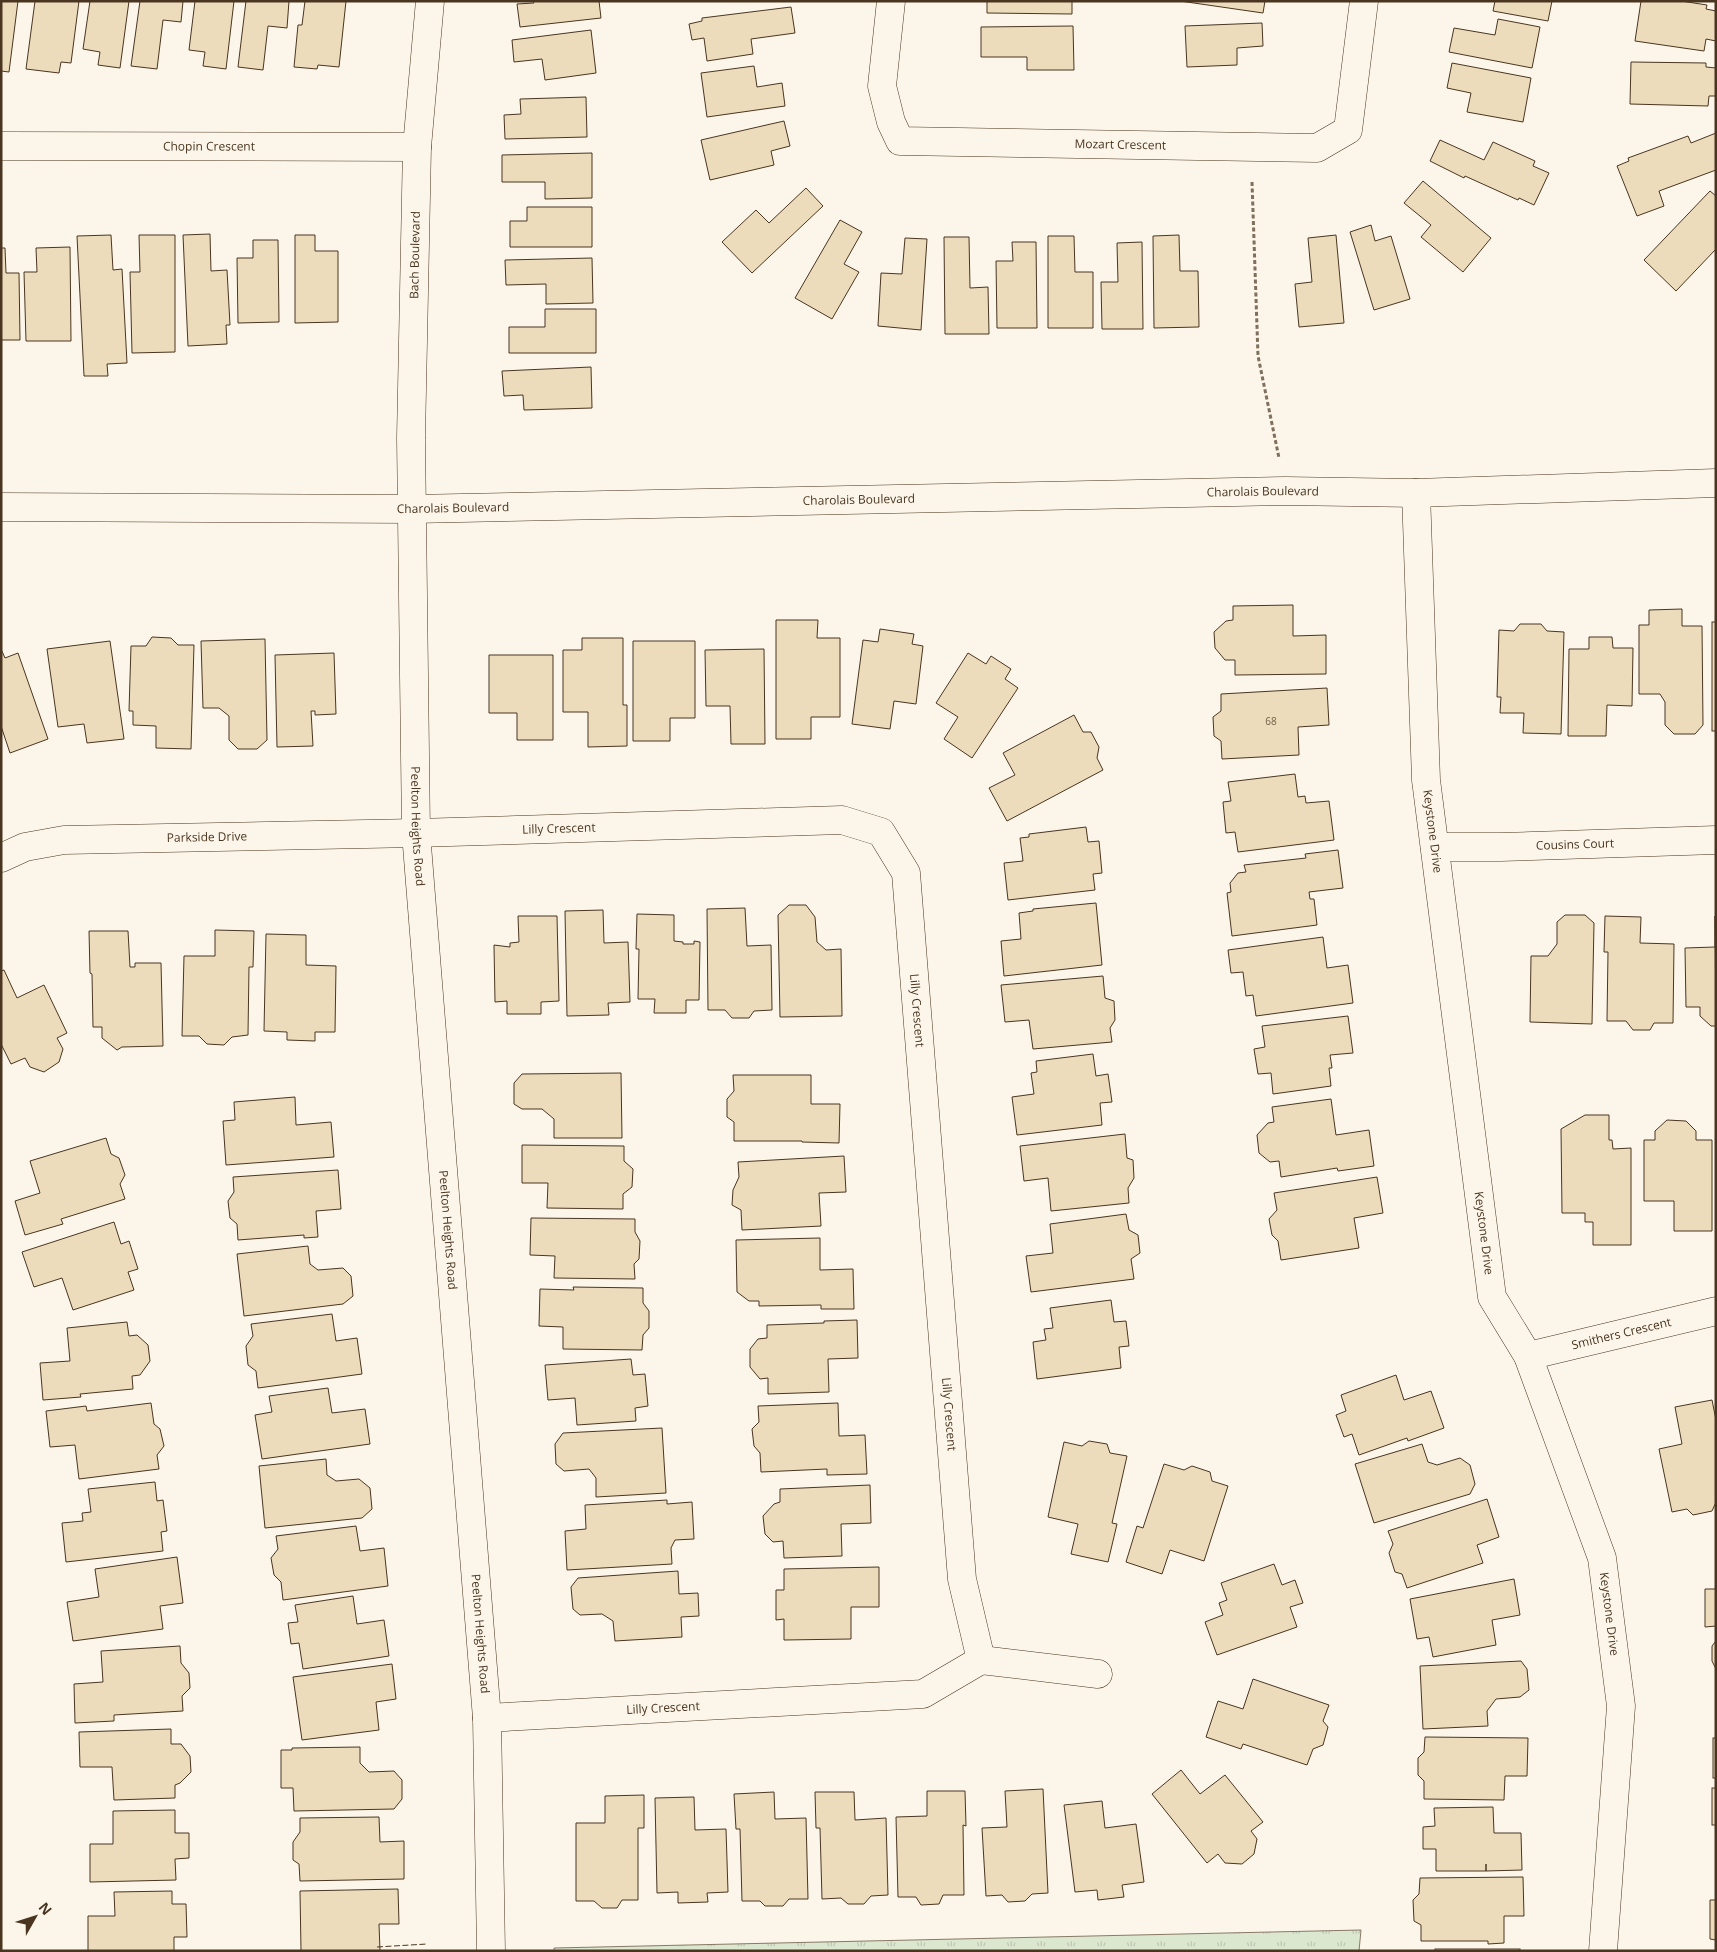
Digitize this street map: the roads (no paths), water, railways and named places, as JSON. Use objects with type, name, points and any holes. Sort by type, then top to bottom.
[{"type":"street","name":"Bach Boulevard","points":[[412,509],[411,438],[417,147],[430,1]]},
{"type":"street","name":"Mozart Crescent","points":[[891,1],[882,86],[890,122],[900,141],[1317,148],[1348,130],[1364,1]]},
{"type":"street","name":"Chopin Crescent","points":[[1,146],[417,147]]},
{"type":"street","name":"Charolais Boulevard","points":[[1,507],[412,509],[1285,491],[1416,493],[1716,483]]},
{"type":"street","name":"Keystone Drive","points":[[1416,493],[1426,780],[1492,1297],[1528,1356],[1602,1558],[1610,1617],[1621,1706],[1603,1951]]},
{"type":"street","name":"Peelton Heights Road","points":[[412,509],[416,833],[487,1718],[491,1951]]},
{"type":"street","name":"Lilly Crescent","points":[[416,833],[842,820],[881,832],[906,873],[962,1579],[981,1660],[922,1694],[487,1718]]},
{"type":"street","name":"Parkside Drive","points":[[1,858],[25,847],[64,840],[416,833]]},
{"type":"street","name":"Cousins Court","points":[[1435,847],[1500,847],[1716,840]]},
{"type":"street","name":"Smithers Crescent","points":[[1528,1356],[1716,1311]]},
{"type":"street","points":[[981,1660],[1098,1674]]}]
